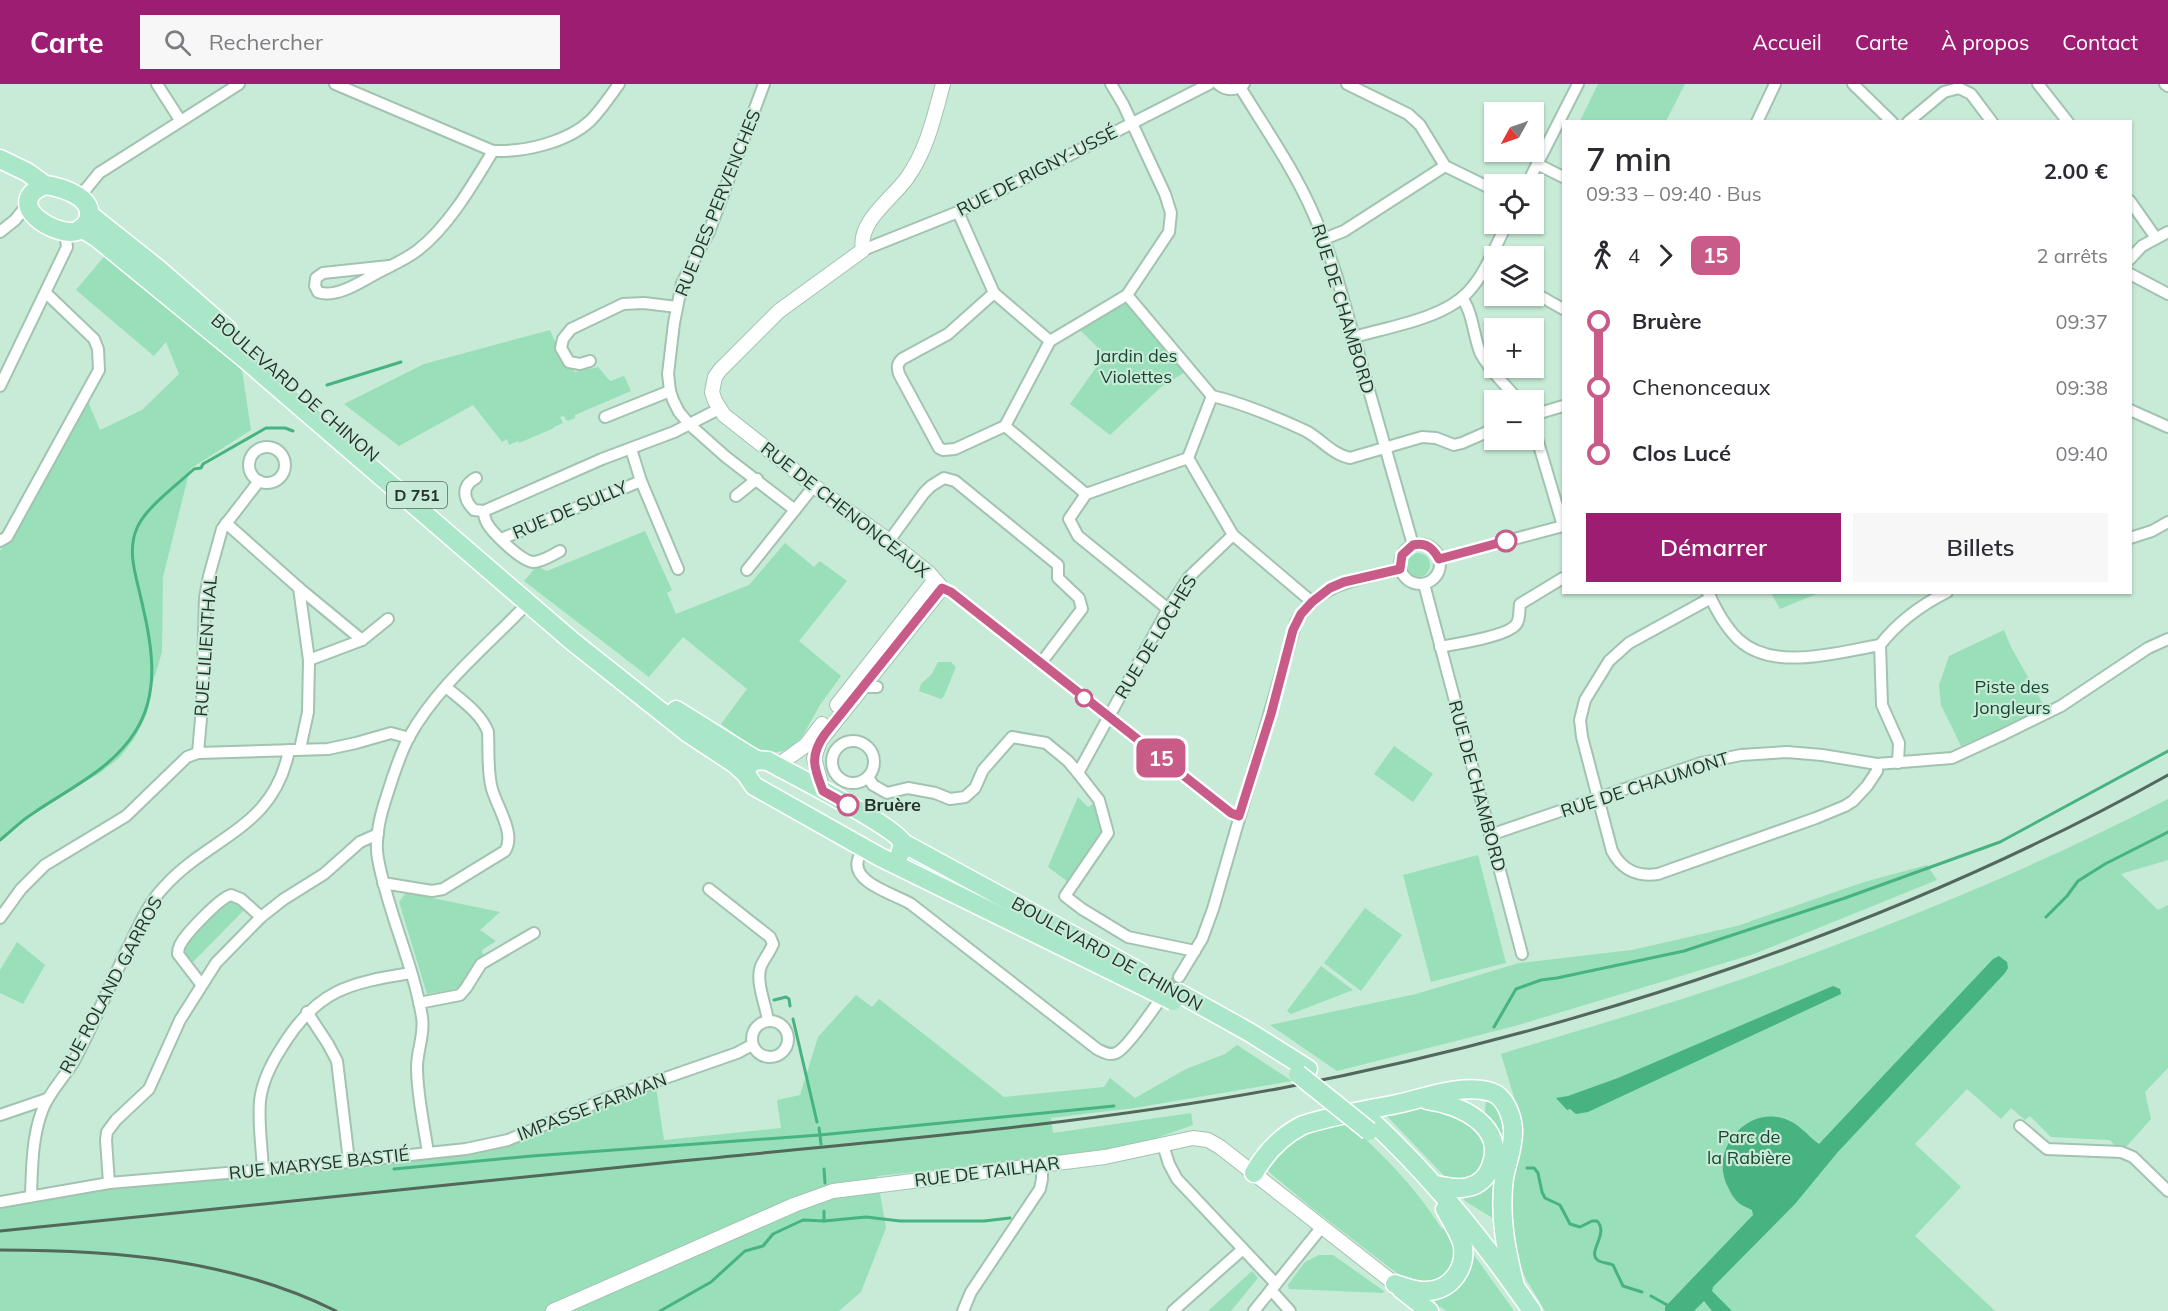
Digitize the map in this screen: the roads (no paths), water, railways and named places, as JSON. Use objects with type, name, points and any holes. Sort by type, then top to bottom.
[{"type":"main road","points":[[0,159],[27,172],[35,194],[30,212],[39,221],[78,225],[87,204],[75,194],[35,194],[18,180],[0,171]]},
{"type":"main road","name":"BOULEVARD DE CHINON","points":[[78,225],[96,237],[245,359],[527,604],[645,699],[751,767]]},
{"type":"main road","name":"BOULEVARD DE CHINON","points":[[78,225],[157,268],[601,655],[751,767]]},
{"type":"main road","name":"BOULEVARD DE CHINON","points":[[751,767],[768,761],[890,829],[903,843],[1166,991],[1239,1037],[1303,1072],[1373,1128]]},
{"type":"main road","name":"BOULEVARD DE CHINON","points":[[751,767],[749,781],[758,789],[865,848],[1166,991]]},
{"type":"main road","points":[[888,860],[899,856],[903,850],[903,843]]},
{"type":"main road","points":[[1254,1173],[1277,1142],[1303,1125],[1454,1091],[1483,1091],[1496,1094],[1502,1100],[1512,1121],[1513,1137],[1501,1205],[1504,1239],[1515,1286]]},
{"type":"main road","points":[[1480,1121],[1479,1104],[1483,1091]]},
{"type":"main road","points":[[1417,1099],[1451,1105],[1467,1112],[1480,1121],[1489,1132],[1494,1148],[1491,1166],[1485,1177],[1474,1185],[1462,1188],[1436,1185]]},
{"type":"main road","points":[[1373,1128],[1413,1160],[1436,1185],[1532,1311]]},
{"type":"main road","points":[[1373,1128],[1445,1209],[1521,1311]]},
{"type":"main road","points":[[1395,1284],[1430,1292],[1446,1286],[1455,1277],[1462,1264],[1464,1252],[1445,1209]]},
{"type":"main road","points":[[1395,1284],[1429,1311]]},
{"type":"street","points":[[157,84],[180,120]]},
{"type":"street","points":[[75,194],[86,189],[99,173],[239,84]]},
{"type":"street","points":[[335,84],[493,151],[514,152],[530,149],[577,130],[597,113],[620,84]]},
{"type":"street","name":"RUE DES PERVENCHES","points":[[764,84],[709,232],[682,283],[669,362],[670,391],[679,412],[690,425],[726,457],[795,510]]},
{"type":"street","points":[[719,409],[712,385],[720,370],[778,311],[863,250],[861,243],[868,224],[907,179],[926,145],[943,84]]},
{"type":"street","points":[[994,293],[948,334],[902,359],[897,368],[935,443],[943,450],[955,448],[1005,426],[1050,341],[1126,295],[1169,232],[1171,213],[1165,194],[1132,122],[1111,84]]},
{"type":"street","name":"RUE DE RIGNY-USSÉ","points":[[863,250],[958,212],[1209,84]]},
{"type":"street","points":[[1218,84],[1229,90],[1242,86]]},
{"type":"street","points":[[1347,84],[1408,114],[1420,125],[1446,166],[1484,185]]},
{"type":"street","points":[[1532,174],[1578,84]]},
{"type":"street","points":[[1853,84],[1890,120]]},
{"type":"street","points":[[2038,84],[2066,120]]},
{"type":"street","points":[[1758,120],[1774,85]]},
{"type":"street","name":"RUE DE CHAMBORD","points":[[1242,86],[1293,174],[1324,239],[1413,545]]},
{"type":"street","points":[[1910,120],[1944,92],[1959,88],[1971,94],[1990,120]]},
{"type":"street","points":[[389,266],[323,273],[316,278],[315,286],[318,292],[325,294],[339,291],[359,283],[418,251],[452,214],[493,151]]},
{"type":"street","points":[[1538,164],[1562,176]]},
{"type":"street","points":[[1324,239],[1344,231],[1446,166]]},
{"type":"street","points":[[0,232],[15,220],[35,194]]},
{"type":"street","points":[[2132,204],[2156,238]]},
{"type":"street","points":[[958,212],[994,293],[1050,341]]},
{"type":"street","points":[[15,220],[39,221]]},
{"type":"street","points":[[0,386],[78,225]]},
{"type":"street","points":[[2132,256],[2142,246],[2168,232]]},
{"type":"street","points":[[1354,337],[1433,314],[1462,298],[1484,275]]},
{"type":"street","points":[[2132,275],[2168,294]]},
{"type":"street","points":[[0,541],[7,537],[99,370],[98,349],[94,339],[46,293]]},
{"type":"street","points":[[1126,295],[1212,396],[1306,431],[1344,457],[1350,458],[1422,436],[1436,438],[1454,445],[1484,434]]},
{"type":"street","points":[[1462,298],[1468,306],[1472,326],[1483,356],[1510,390]]},
{"type":"street","points":[[1544,298],[1562,308]]},
{"type":"street","points":[[590,361],[580,364],[569,362],[563,352],[561,348],[563,339],[571,329],[622,304],[644,303],[677,307]]},
{"type":"street","points":[[735,423],[724,405],[721,385],[726,371],[737,355]]},
{"type":"street","points":[[604,417],[670,391]]},
{"type":"street","points":[[1168,609],[1078,536],[1068,519],[1086,494],[1188,458],[1212,396]]},
{"type":"street","points":[[1544,412],[1562,406]]},
{"type":"street","name":"RUE DE CHENONCEAUX","points":[[719,409],[814,486],[929,573],[938,585],[951,592],[1231,813],[1239,816]]},
{"type":"street","name":"RUE DE SULLY","points":[[476,478],[467,484],[466,500],[474,510],[484,511],[602,459],[690,425],[719,409]]},
{"type":"street","points":[[2132,411],[2168,427]]},
{"type":"street","points":[[1005,426],[1086,494]]},
{"type":"street","name":"RUE DE SULLY","points":[[501,539],[640,481],[631,449]]},
{"type":"street","points":[[1540,450],[1562,523]]},
{"type":"street","points":[[1188,458],[1233,535],[1312,602]]},
{"type":"street","points":[[889,541],[931,486],[944,478],[955,481],[1058,565],[1058,578],[1079,598],[1082,609],[1041,663]]},
{"type":"street","points":[[736,496],[757,479]]},
{"type":"street","name":"RUE LILIENTHAL","points":[[198,753],[202,707],[205,598],[219,537],[226,523],[259,481]]},
{"type":"street","points":[[640,481],[678,569]]},
{"type":"street","points":[[747,570],[814,486]]},
{"type":"street","name":"RUE DE SULLY","points":[[484,511],[486,521],[516,554],[532,562],[560,551]]},
{"type":"street","points":[[2132,537],[2152,531],[2168,522]]},
{"type":"street","points":[[226,523],[362,640]]},
{"type":"street","points":[[1439,559],[1562,526]]},
{"type":"street","name":"RUE DE LOCHES","points":[[1078,773],[1168,609],[1189,577],[1233,535]]},
{"type":"street","points":[[1413,545],[1426,545],[1439,559],[1438,573],[1424,584],[1410,582],[1400,569],[1402,555],[1413,545]]},
{"type":"street","points":[[1166,991],[1202,939],[1213,909],[1271,714],[1293,630],[1301,614],[1330,588],[1344,582],[1400,569]]},
{"type":"street","points":[[1440,647],[1495,635],[1513,628],[1517,624],[1520,604],[1562,579]]},
{"type":"street","name":"RUE DE CHAMBORD","points":[[1424,584],[1522,954]]},
{"type":"street","points":[[823,791],[815,765],[815,752],[825,734],[870,687],[938,585]]},
{"type":"street","points":[[777,766],[806,745],[938,585]]},
{"type":"street","name":"RUE ROLAND GARROS","points":[[31,1196],[35,1137],[47,1099],[74,1061],[146,912],[154,899],[177,873],[240,829],[262,808],[279,783],[294,750],[308,712],[309,660],[299,588]]},
{"type":"street","points":[[1878,764],[1867,786],[1845,806],[1682,866],[1650,875],[1633,873],[1616,859],[1612,851],[1581,737],[1580,720],[1585,700],[1609,661],[1629,643],[1709,595],[1734,634],[1746,645],[1764,653],[1789,657],[1814,656],[1880,645],[1895,627],[1910,615],[1944,594]]},
{"type":"street","name":"RUE MARYSE BASTIÉ","points":[[0,1202],[109,1183],[428,1153],[417,1071],[423,1025],[411,973],[383,883],[377,856],[378,834],[384,805],[396,768],[409,738],[422,717],[494,635],[527,604]]},
{"type":"street","points":[[309,660],[362,640],[388,619]]},
{"type":"street","name":"RUE DE CHAUMONT","points":[[1490,835],[1701,763],[1741,755],[1787,752],[1878,764],[1952,758],[2061,706],[2148,648],[2168,639]]},
{"type":"street","points":[[1880,645],[1882,705],[1899,742],[1898,763]]},
{"type":"street","points":[[383,883],[432,891],[443,889],[505,851],[508,845],[508,837],[492,787],[486,726],[481,718],[446,687]]},
{"type":"street","points":[[0,918],[21,889],[45,866],[126,816],[187,757],[198,753],[342,746],[385,733],[409,738]]},
{"type":"street","points":[[868,777],[873,785],[887,794],[908,788],[936,793],[950,799],[965,798],[975,788],[983,770],[1012,737],[1046,743],[1068,760],[1099,800],[1108,834],[1065,896],[1128,937],[1195,951]]},
{"type":"street","points":[[109,1183],[107,1132],[116,1120],[149,1089],[180,1020],[201,984],[226,951],[261,917],[284,899],[324,874],[360,842],[378,834]]},
{"type":"street","name":"BOULEVARD DE CHINON","points":[[865,848],[858,860],[857,870],[862,877],[879,890],[910,904],[1097,1049],[1108,1054],[1114,1054],[1122,1049],[1166,991]]},
{"type":"street","points":[[709,889],[770,937],[773,944],[761,967],[759,984],[768,1021]]},
{"type":"street","points":[[201,984],[178,954],[181,943],[188,934],[227,896],[231,895],[241,899],[261,917]]},
{"type":"street","points":[[419,1003],[460,995],[479,966],[534,933]]},
{"type":"street","points":[[263,1170],[260,1112],[262,1089],[276,1056],[293,1029],[321,1000],[343,988],[364,981],[411,973]]},
{"type":"street","points":[[307,1012],[337,1061],[349,1161]]},
{"type":"street","points":[[768,1021],[774,1021],[784,1028],[788,1040],[783,1051],[772,1057],[766,1057],[755,1050],[752,1045],[754,1029],[768,1021]]},
{"type":"street","name":"IMPASSE FARMAN","points":[[428,1153],[466,1149],[508,1140],[608,1098],[726,1057],[752,1045]]},
{"type":"street","points":[[0,1115],[47,1099]]},
{"type":"street","points":[[2020,1126],[2047,1149],[2121,1152],[2133,1157],[2168,1191]]},
{"type":"street","name":"RUE DE TAILHAR","points":[[553,1311],[794,1205],[833,1191],[1105,1157],[1193,1138],[1208,1140],[1254,1173],[1395,1284]]},
{"type":"street","points":[[1163,1145],[1169,1164],[1178,1179],[1243,1249],[1290,1311]]},
{"type":"street","points":[[963,1311],[970,1292],[1040,1189],[1042,1166]]},
{"type":"street","points":[[1254,1311],[1321,1228]]},
{"type":"street","points":[[1173,1311],[1243,1249]]},
{"type":"waterway","points":[[327,385],[401,362]]},
{"type":"waterway","points":[[0,840],[28,817],[88,778],[114,757],[135,732],[144,715],[149,698],[152,662],[132,551],[134,536],[141,520],[155,504],[194,469],[201,468],[203,464],[266,428],[285,428],[293,431]]},
{"type":"waterway","points":[[1494,1027],[1516,989],[1541,980],[1684,951],[1845,898],[2000,842],[2168,751]]},
{"type":"waterway","points":[[2046,917],[2078,881],[2105,864],[2168,832]]},
{"type":"waterway","points":[[774,1000],[786,997],[789,999],[790,1006]]},
{"type":"waterway","points":[[793,1019],[817,1122]]},
{"type":"waterway","points":[[821,1144],[820,1135],[1114,1106]]},
{"type":"waterway","points":[[394,1169],[532,1156],[820,1135],[819,1128]]},
{"type":"waterway","points":[[1527,1168],[1534,1168],[1538,1173],[1545,1198],[1560,1205],[1570,1224],[1580,1227],[1597,1221],[1601,1232],[1595,1258],[1613,1265],[1623,1286],[1642,1292]]},
{"type":"waterway","points":[[824,1169],[825,1183]]},
{"type":"waterway","points":[[824,1211],[824,1221]]},
{"type":"waterway","points":[[660,1311],[711,1282],[745,1251],[763,1246],[773,1234],[803,1220],[824,1221],[866,1217],[900,1221],[984,1221],[1010,1218]]},
{"type":"waterway","points":[[1651,1296],[1669,1306]]},
{"type":"tunnel","points":[[1161,999],[1179,977]]},
{"type":"railway","points":[[0,1231],[983,1131],[1133,1112],[1282,1088],[1510,1036],[1624,1003],[1737,966],[1849,925],[1959,879],[2065,829],[2168,775]]},
{"type":"railway","points":[[0,1250],[86,1252],[172,1261],[255,1280],[296,1293],[336,1311]]},
{"type":"place","name":"Bruère","points":[[848,805]]},
{"type":"park label","name":"Jardin des Violettes","points":[[1136,366]]},
{"type":"park label","name":"Piste des Jongleurs","points":[[2012,697]]},
{"type":"park label","name":"Parc de la Rabière","points":[[1749,1147]]}]
